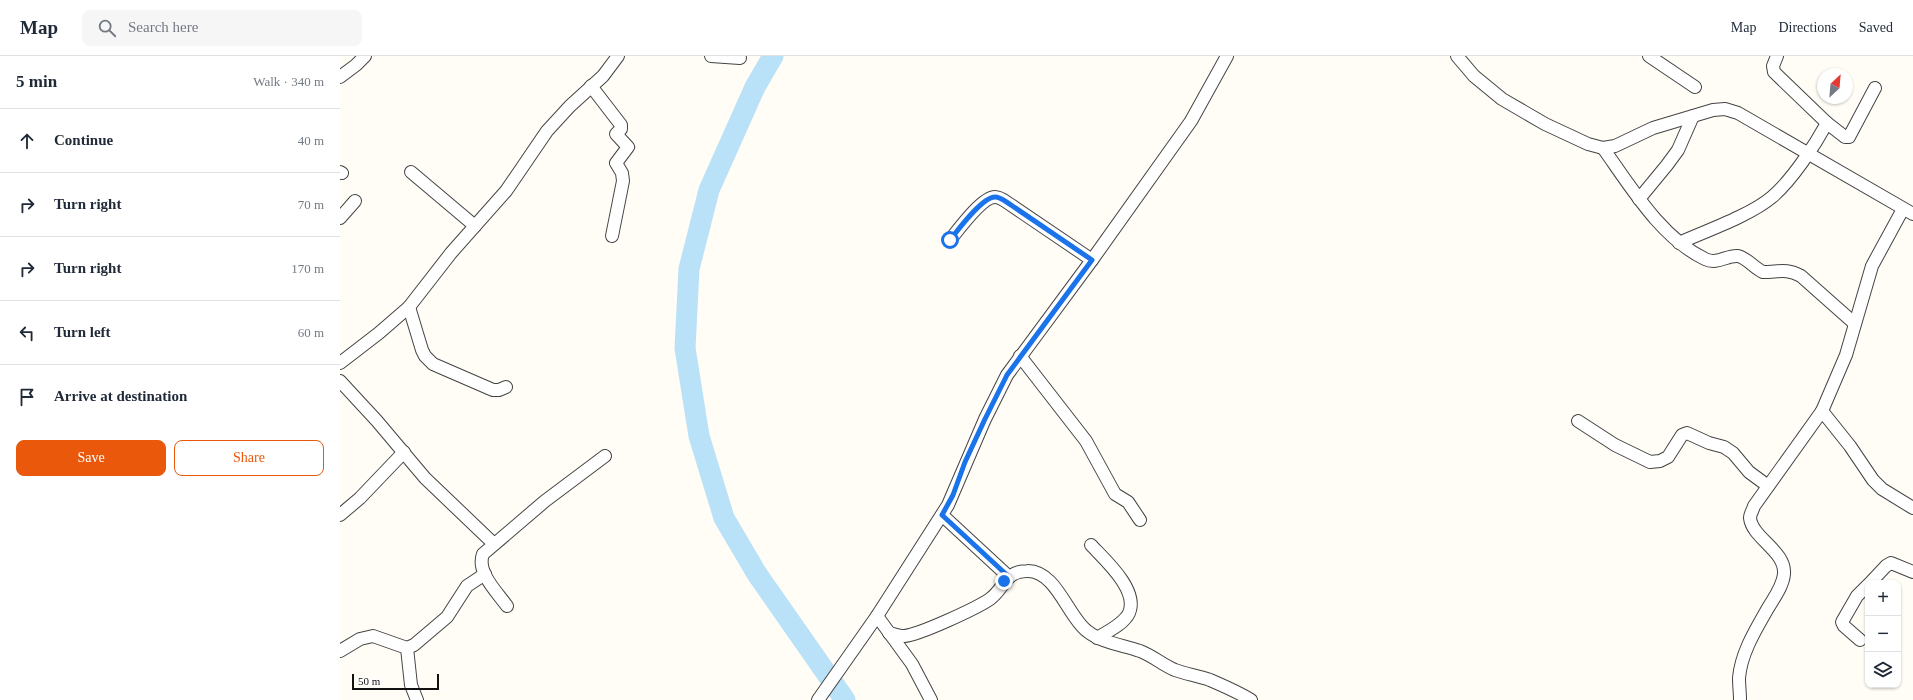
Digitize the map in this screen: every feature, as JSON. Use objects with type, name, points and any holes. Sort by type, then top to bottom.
[{"type":"street","points":[[340,77],[365,56]]},
{"type":"street","points":[[340,363],[380,333],[409,307],[475,226],[506,191],[547,131],[570,106],[602,76],[618,56]]},
{"type":"street","points":[[712,56],[740,58]]},
{"type":"street","points":[[819,699],[877,616],[942,515],[953,495],[965,462],[998,392],[1020,356],[1092,260],[1191,121],[1227,56]]},
{"type":"street","points":[[1457,56],[1474,76],[1502,99],[1545,124],[1588,144],[1603,148],[1615,146],[1654,128],[1713,110],[1725,109],[1738,113],[1908,211],[1872,266],[1854,323],[1846,355],[1822,412],[1754,506],[1750,516],[1752,526],[1772,548],[1782,562],[1784,574],[1781,585],[1752,638],[1744,658],[1739,679],[1740,700]]},
{"type":"street","points":[[1649,56],[1695,87]]},
{"type":"street","points":[[1777,56],[1773,66],[1778,77],[1844,137],[1849,137],[1876,88]]},
{"type":"street","points":[[591,86],[621,125],[621,129],[616,134],[628,147],[616,163],[622,173],[623,180],[612,236]]},
{"type":"street","points":[[1639,199],[1678,150],[1693,116]]},
{"type":"street","points":[[1679,243],[1758,207],[1773,196],[1808,154],[1827,123]]},
{"type":"street","points":[[1603,148],[1639,199],[1679,243],[1706,259],[1713,261],[1736,256],[1742,257],[1763,272],[1784,270],[1792,271],[1801,276],[1854,323]]},
{"type":"street","points":[[410,172],[475,226]]},
{"type":"street","points":[[950,240],[983,203],[995,197],[1002,199],[1092,260]]},
{"type":"street","points":[[340,218],[355,201]]},
{"type":"street","points":[[409,307],[422,350],[425,356],[433,364],[493,390],[499,390],[506,387]]},
{"type":"street","points":[[1020,356],[1086,442],[1116,494],[1128,502],[1140,520]]},
{"type":"street","points":[[340,381],[404,452],[425,478],[494,544]]},
{"type":"street","points":[[1822,412],[1850,446],[1873,480],[1882,489],[1913,508]]},
{"type":"street","points":[[1578,421],[1615,445],[1650,462],[1660,461],[1668,457],[1682,436],[1687,432],[1693,434],[1709,443],[1724,447],[1733,453],[1749,472],[1768,486]]},
{"type":"street","points":[[340,515],[360,498],[404,452]]},
{"type":"street","points":[[508,606],[485,574],[482,565],[482,558],[485,551],[545,501],[606,456]]},
{"type":"street","points":[[942,515],[1009,577]]},
{"type":"street","points":[[1092,545],[1125,584],[1129,595],[1130,608],[1127,617],[1114,628],[1097,638]]},
{"type":"street","points":[[1873,580],[1886,566],[1891,563],[1913,572]]},
{"type":"street","points":[[889,633],[902,636],[916,634],[973,609],[992,597],[1009,577],[1027,571],[1036,573],[1045,578],[1060,593],[1081,626],[1097,638],[1141,652],[1176,670],[1222,685],[1251,700]]},
{"type":"street","points":[[340,652],[360,639],[373,636],[407,648],[414,645],[444,621],[468,586],[485,574]]},
{"type":"street","points":[[1860,640],[1844,626],[1842,622],[1857,596],[1865,588]]},
{"type":"street","points":[[877,616],[912,664],[931,700]]},
{"type":"street","points":[[407,648],[411,685],[417,700]]},
{"type":"waterway","points":[[773,56],[755,87],[709,190],[689,269],[685,348],[699,436],[724,518],[757,574],[845,700]]},
{"type":"route","points":[[950,240],[983,203],[989,198],[995,197],[1002,199],[1092,260],[1027,346],[1001,385],[965,462],[953,495],[942,515],[1009,577],[1004,581]]}]
